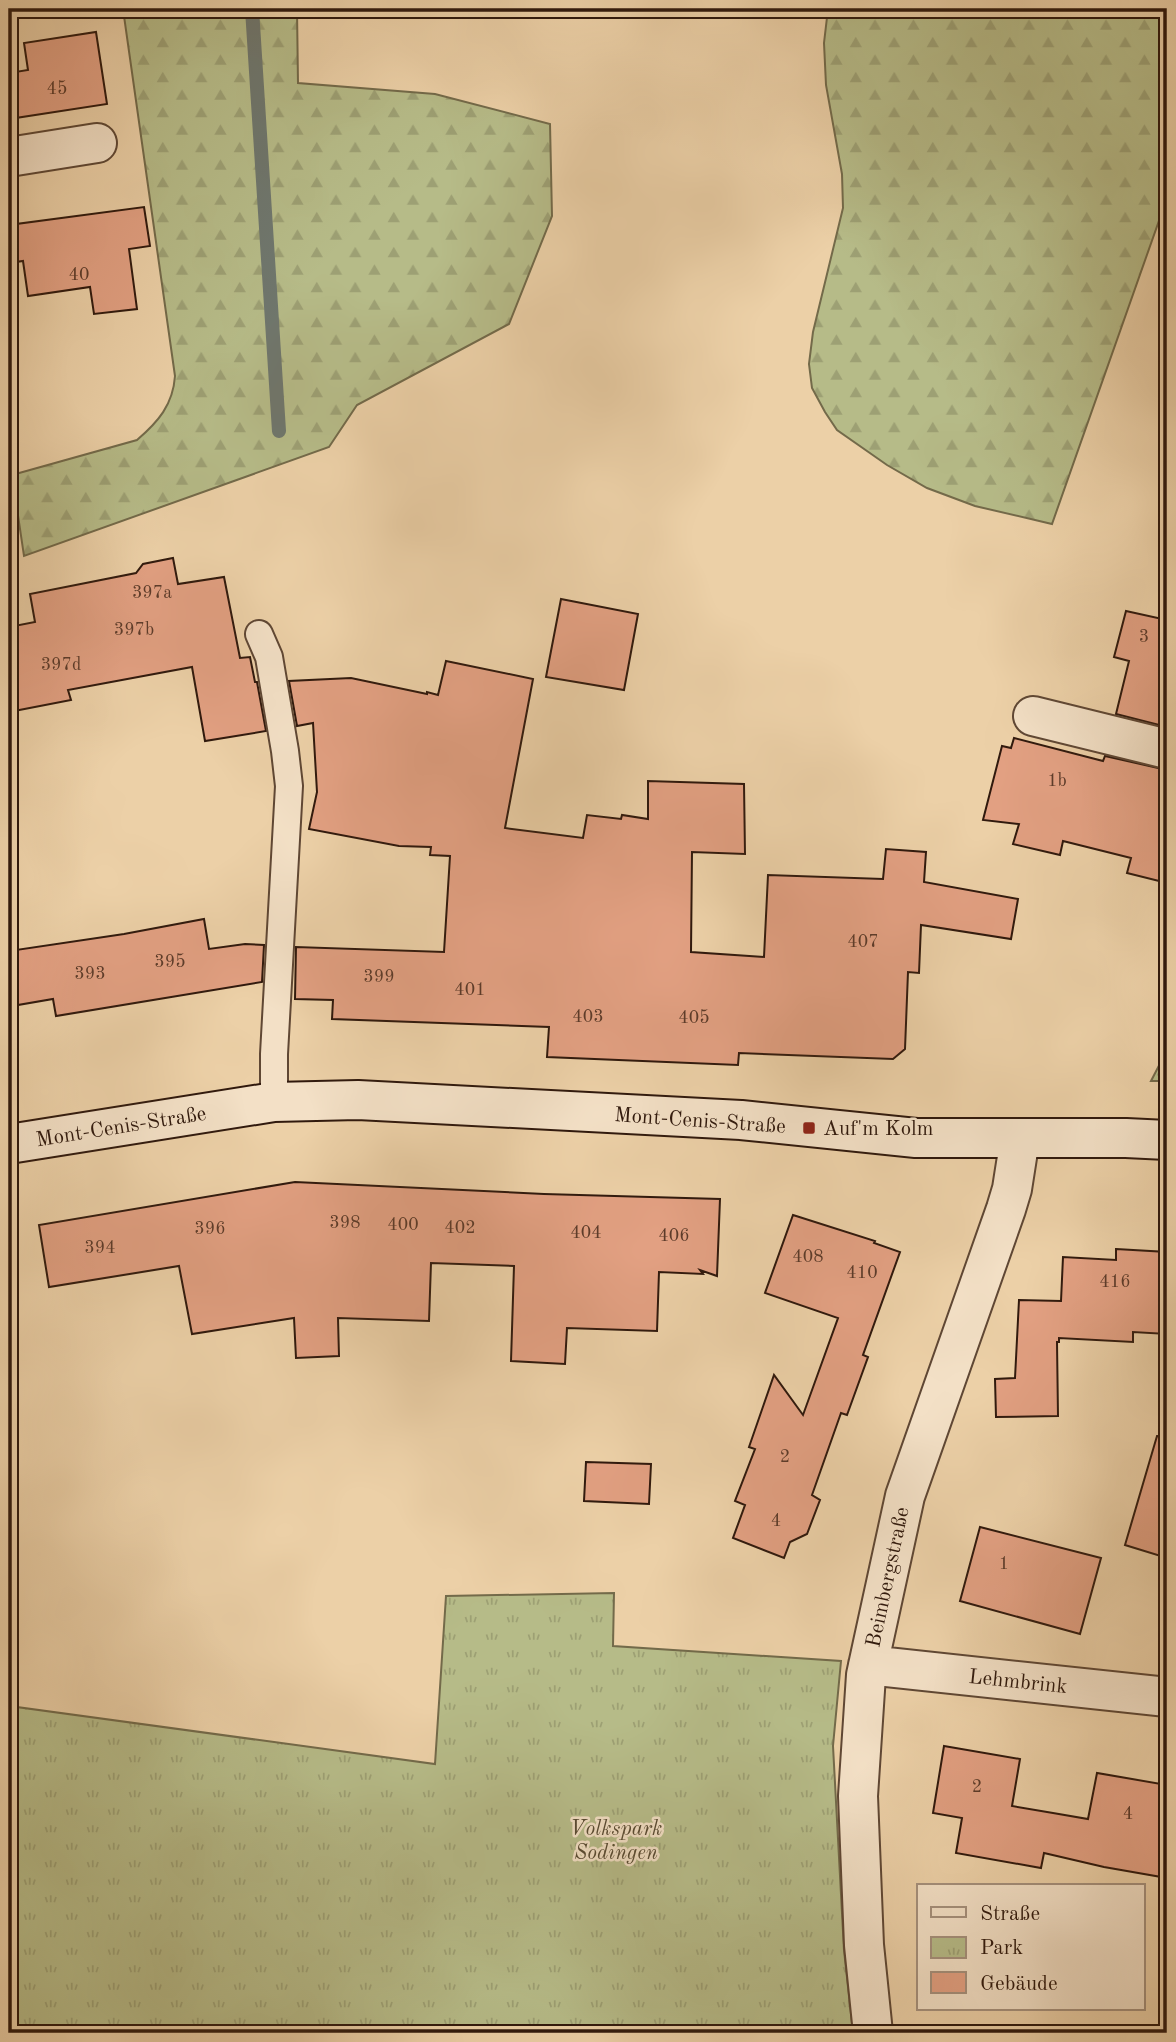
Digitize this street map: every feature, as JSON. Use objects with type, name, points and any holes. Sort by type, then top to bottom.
[{"type":"street","points":[[9,157],[97,143]]},
{"type":"street","points":[[1033,716],[1167,749]]},
{"type":"street","name":"Mont-Cenis-Straße","points":[[9,1144],[274,1102],[358,1100],[741,1120],[916,1138],[1167,1140]]},
{"type":"street","name":"Beimbergstraße","points":[[873,2033],[864,1945],[858,1796],[868,1665],[905,1496],[1006,1209],[1020,1138]]},
{"type":"street","name":"Lehmbrink","points":[[868,1665],[1167,1697]]},
{"type":"lane","points":[[259,634],[270,657],[289,786],[274,1054],[274,1102]]},
{"type":"green space","points":[[123,9],[297,9],[298,83],[435,94],[550,124],[552,216],[509,324],[357,405],[329,447],[24,556],[12,475],[137,440],[163,412],[174,386],[175,376]]},
{"type":"green space","points":[[828,9],[1167,9],[1167,198],[1052,524],[975,506],[927,488],[887,465],[837,430],[812,388],[809,364],[813,332],[843,208],[842,174],[826,85],[824,43]]},
{"type":"green space","points":[[1167,1050],[1167,1081],[1151,1081]]},
{"type":"green space","name":"Volkspark Sodingen","points":[[614,1593],[613,1646],[841,1661],[833,1746],[844,1950],[853,2033],[9,2033],[9,1706],[435,1764],[446,1596]]},
{"type":"building","points":[[96,32],[107,104],[9,119],[9,73],[28,70],[24,43]]},
{"type":"building","points":[[144,207],[150,246],[129,249],[137,309],[94,314],[90,287],[28,296],[23,261],[9,263],[9,225]]},
{"type":"building","points":[[173,558],[178,584],[224,577],[240,658],[250,657],[266,731],[205,741],[192,667],[68,690],[71,700],[9,712],[9,627],[35,622],[30,594],[136,573],[143,564]]},
{"type":"building","points":[[561,599],[638,614],[624,690],[546,677]]},
{"type":"building","points":[[1126,611],[1167,620],[1167,727],[1116,714],[1129,661],[1114,657]]},
{"type":"building","points":[[446,661],[533,679],[505,828],[583,838],[587,815],[621,819],[622,815],[648,819],[648,781],[744,784],[745,854],[692,852],[691,952],[764,957],[768,875],[883,879],[886,849],[926,852],[924,882],[1018,899],[1011,939],[921,925],[919,973],[908,972],[905,1049],[893,1059],[739,1053],[738,1065],[547,1057],[549,1027],[332,1019],[333,1000],[295,999],[296,947],[444,952],[450,856],[430,855],[431,847],[399,846],[309,829],[317,792],[313,723],[297,726],[289,681],[351,678],[438,695]]},
{"type":"building","points":[[1014,738],[1103,761],[1105,756],[1167,770],[1167,883],[1127,873],[1131,858],[1063,841],[1060,855],[1013,844],[1019,824],[983,820],[1002,746],[1011,748]]},
{"type":"building","points":[[204,919],[209,949],[245,944],[264,945],[262,982],[56,1016],[53,999],[12,1006],[9,951]]},
{"type":"building","points":[[295,1182],[720,1199],[717,1276],[700,1270],[703,1274],[659,1272],[657,1331],[567,1328],[565,1364],[511,1361],[514,1266],[431,1263],[429,1321],[338,1318],[339,1356],[296,1358],[294,1318],[192,1334],[179,1266],[49,1287],[39,1225]]},
{"type":"building","points":[[793,1215],[875,1241],[874,1243],[900,1252],[863,1355],[868,1357],[847,1415],[841,1413],[812,1495],[820,1500],[807,1534],[790,1542],[784,1558],[733,1538],[745,1505],[735,1501],[755,1449],[749,1447],[774,1375],[803,1415],[838,1318],[765,1293]]},
{"type":"building","points":[[1116,1249],[1167,1252],[1167,1334],[1133,1332],[1133,1342],[1059,1338],[1058,1416],[996,1417],[995,1379],[1015,1378],[1019,1300],[1061,1301],[1063,1257],[1116,1260]]},
{"type":"building","points":[[1157,1436],[1167,1437],[1167,1558],[1125,1545]]},
{"type":"building","points":[[586,1462],[651,1464],[649,1504],[584,1501]]},
{"type":"building","points":[[980,1527],[1101,1558],[1080,1634],[960,1601]]},
{"type":"building","points":[[944,1746],[1020,1759],[1012,1806],[1088,1819],[1097,1773],[1167,1785],[1167,1878],[1044,1853],[1041,1868],[956,1853],[962,1818],[933,1813]]},
{"type":"waterway","points":[[252,9],[279,431]]},
{"type":"place","name":"Auf'm Kolm","points":[[809,1128]]}]
